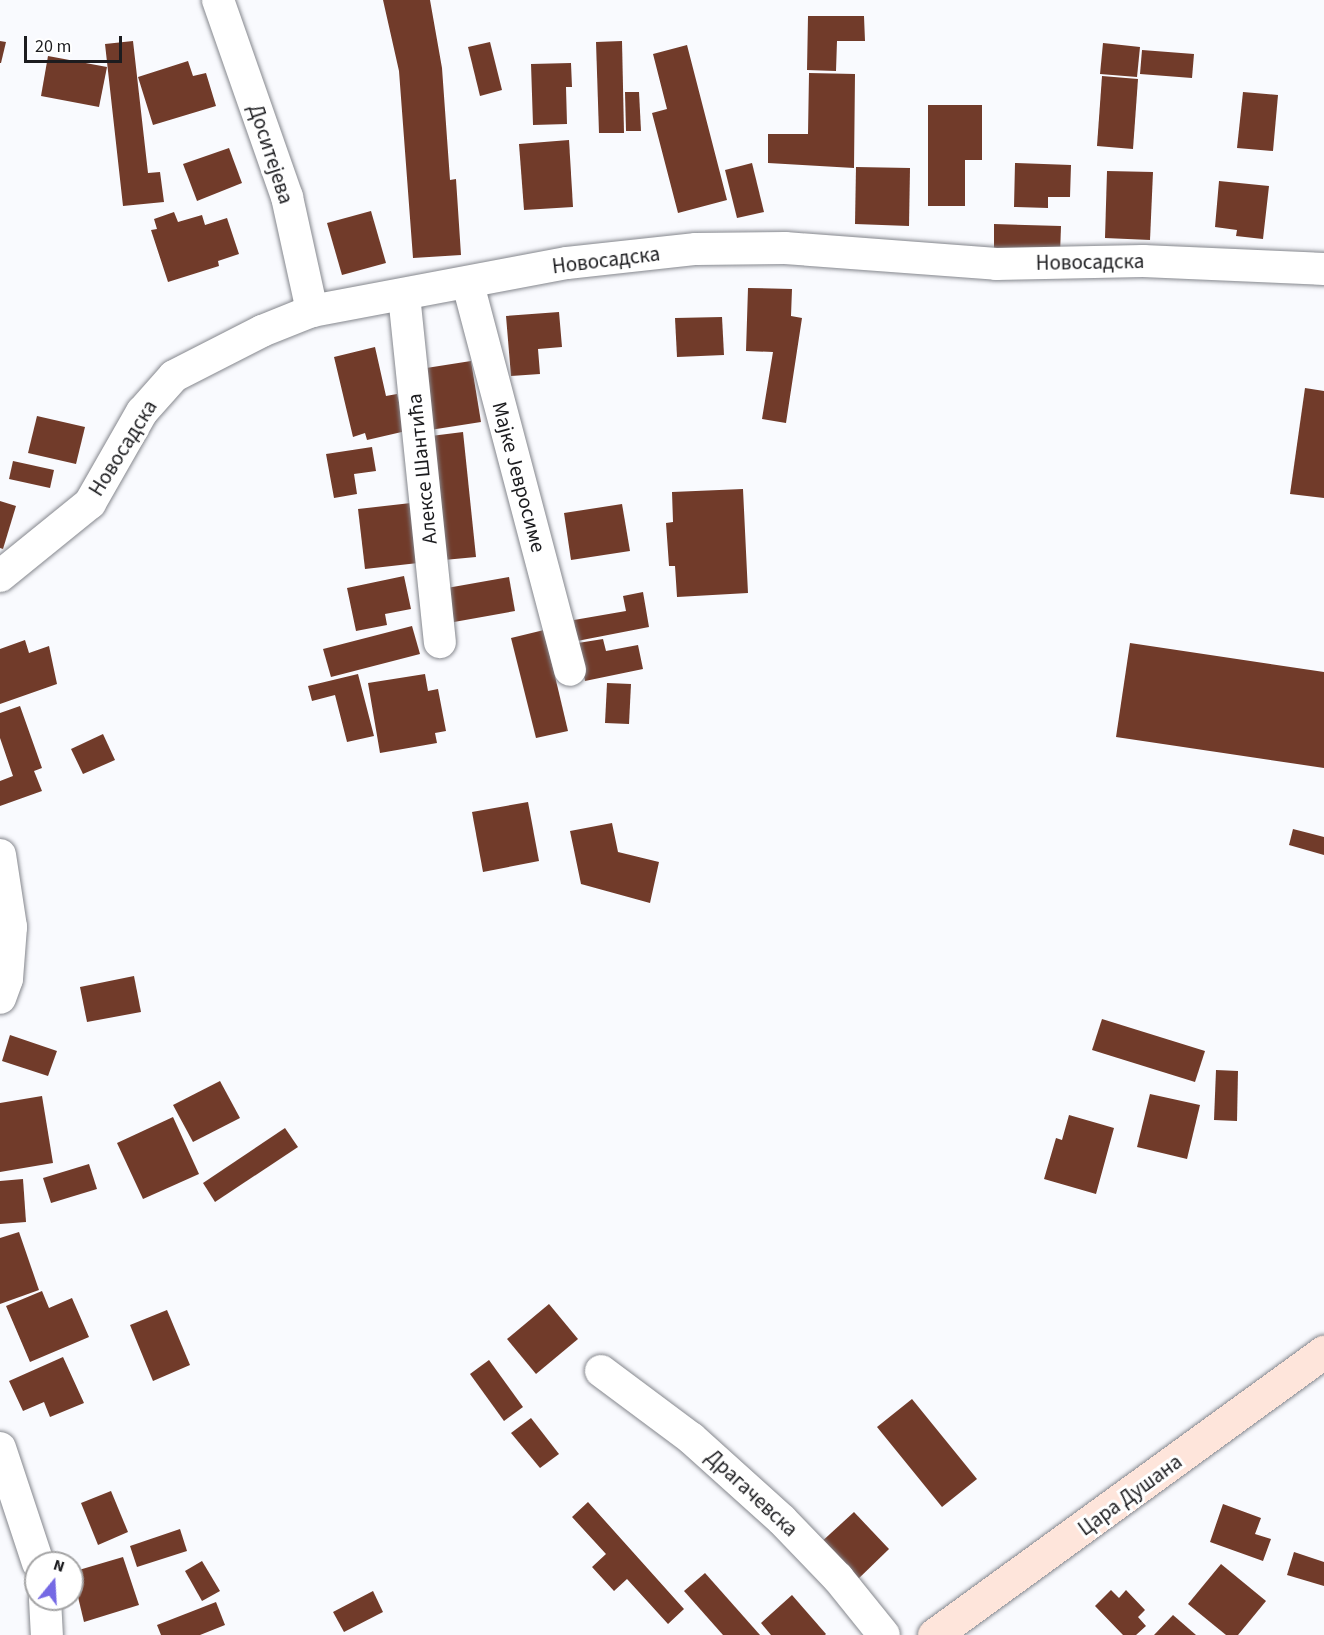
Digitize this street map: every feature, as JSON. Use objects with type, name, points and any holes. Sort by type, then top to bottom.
[{"type":"main road","name":"Цара Душана","points":[[934,1635],[1324,1352]]},
{"type":"street","name":"Доситејева","points":[[218,0],[287,197],[312,311]]},
{"type":"street","name":"Новосадска","points":[[0,576],[90,503],[142,412],[174,376],[262,331],[312,311],[468,284],[567,263],[696,249],[785,248],[996,264],[1143,261],[1324,269]]},
{"type":"street","name":"Мајке Јевросиме","points":[[468,284],[570,670]]},
{"type":"street","name":"Алексе Шантића","points":[[404,295],[440,642]]},
{"type":"street","points":[[0,855],[11,927],[7,980],[0,998]]},
{"type":"street","name":"Драгачевска","points":[[601,1371],[692,1438],[782,1520],[838,1578],[884,1635]]},
{"type":"street","points":[[0,1448],[34,1551]]},
{"type":"street","points":[[46,1611],[47,1635]]},
{"type":"building","points":[[383,0],[430,0],[442,68],[450,180],[456,179],[461,255],[413,258],[399,71]]},
{"type":"building","points":[[808,16],[864,16],[865,41],[837,41],[836,71],[807,70]]},
{"type":"building","points":[[0,41],[6,42],[1,63],[0,63]]},
{"type":"building","points":[[133,41],[148,173],[160,172],[164,202],[123,206],[105,44]]},
{"type":"building","points":[[622,41],[624,133],[599,133],[596,42]]},
{"type":"building","points":[[490,42],[502,90],[480,96],[468,47]]},
{"type":"building","points":[[1103,43],[1140,47],[1137,77],[1100,74]]},
{"type":"building","points":[[687,45],[727,200],[678,213],[652,113],[667,109],[653,54]]},
{"type":"building","points":[[1142,50],[1194,54],[1192,78],[1140,74]]},
{"type":"building","points":[[48,56],[107,67],[99,107],[41,96]]},
{"type":"building","points":[[188,61],[193,76],[206,73],[216,106],[153,125],[138,77]]},
{"type":"building","points":[[571,63],[572,87],[566,87],[567,124],[533,125],[531,64]]},
{"type":"building","points":[[809,73],[855,74],[854,168],[768,163],[768,134],[808,134]]},
{"type":"building","points":[[1102,76],[1138,79],[1133,149],[1097,146]]},
{"type":"building","points":[[625,92],[639,92],[641,131],[626,131]]},
{"type":"building","points":[[1243,92],[1278,95],[1273,151],[1237,148]]},
{"type":"building","points":[[928,105],[982,105],[982,160],[965,160],[965,206],[928,206]]},
{"type":"building","points":[[569,140],[573,207],[524,210],[519,144]]},
{"type":"building","points":[[229,148],[242,183],[197,201],[183,164]]},
{"type":"building","points":[[752,163],[764,212],[737,218],[725,170]]},
{"type":"building","points":[[1015,163],[1071,165],[1070,197],[1048,197],[1048,208],[1014,207]]},
{"type":"building","points":[[856,167],[910,168],[909,226],[855,224]]},
{"type":"building","points":[[1107,171],[1153,172],[1150,240],[1105,238]]},
{"type":"building","points":[[1219,181],[1269,186],[1263,239],[1236,236],[1237,230],[1215,227]]},
{"type":"building","points":[[371,211],[386,263],[342,275],[327,223]]},
{"type":"building","points":[[174,212],[178,222],[202,215],[205,225],[227,218],[239,254],[218,261],[219,266],[168,282],[151,230],[157,229],[154,219]]},
{"type":"building","points":[[994,224],[1061,226],[1060,254],[994,253]]},
{"type":"building","points":[[748,288],[792,289],[791,316],[802,318],[786,423],[762,419],[773,352],[746,351]]},
{"type":"building","points":[[559,312],[562,347],[538,349],[540,374],[511,376],[506,316]]},
{"type":"building","points":[[722,317],[724,355],[677,357],[675,318]]},
{"type":"building","points":[[375,347],[386,396],[397,394],[406,431],[367,440],[365,433],[353,437],[334,357]]},
{"type":"building","points":[[471,361],[481,422],[430,430],[420,369]]},
{"type":"building","points":[[1305,388],[1324,391],[1324,498],[1290,494]]},
{"type":"building","points":[[37,416],[85,427],[76,464],[28,453]]},
{"type":"building","points":[[463,432],[476,557],[444,560],[431,436]]},
{"type":"building","points":[[372,447],[376,471],[354,474],[357,494],[334,498],[326,454]]},
{"type":"building","points":[[13,461],[54,470],[50,488],[9,479]]},
{"type":"building","points":[[743,489],[748,593],[677,597],[675,566],[669,566],[666,523],[673,522],[672,492]]},
{"type":"building","points":[[0,501],[16,506],[3,549],[0,548]]},
{"type":"building","points":[[411,503],[418,563],[365,569],[358,509]]},
{"type":"building","points":[[622,504],[630,551],[571,560],[564,513]]},
{"type":"building","points":[[404,576],[411,609],[385,614],[387,625],[356,631],[347,588]]},
{"type":"building","points":[[509,577],[515,611],[454,622],[447,588]]},
{"type":"building","points":[[643,592],[649,627],[577,641],[574,620],[626,611],[623,596]]},
{"type":"building","points":[[412,626],[420,654],[331,677],[323,649]]},
{"type":"building","points":[[544,630],[568,731],[536,738],[511,638]]},
{"type":"building","points":[[603,639],[606,651],[638,645],[643,669],[585,681],[578,643]]},
{"type":"building","points":[[25,640],[29,653],[49,646],[57,684],[0,704],[0,649]]},
{"type":"building","points":[[1130,643],[1324,672],[1324,768],[1116,737]]},
{"type":"building","points":[[358,674],[374,736],[347,742],[335,695],[312,701],[308,686]]},
{"type":"building","points":[[425,674],[428,691],[438,689],[446,731],[435,733],[437,743],[380,753],[368,683]]},
{"type":"building","points":[[607,683],[631,684],[629,724],[605,723]]},
{"type":"building","points":[[20,706],[42,768],[34,771],[42,791],[0,806],[0,781],[13,776],[0,738],[0,713]]},
{"type":"building","points":[[103,734],[115,760],[83,774],[71,749]]},
{"type":"building","points":[[528,802],[539,861],[483,872],[472,812]]},
{"type":"building","points":[[612,823],[618,852],[659,862],[650,903],[581,884],[570,831]]},
{"type":"building","points":[[1293,829],[1324,837],[1324,855],[1289,845]]},
{"type":"building","points":[[134,976],[141,1012],[87,1022],[80,987]]},
{"type":"building","points":[[1102,1019],[1205,1051],[1195,1082],[1092,1050]]},
{"type":"building","points":[[10,1035],[57,1051],[48,1076],[2,1061]]},
{"type":"building","points":[[1216,1070],[1238,1071],[1237,1121],[1214,1120]]},
{"type":"building","points":[[220,1081],[240,1118],[193,1142],[173,1105]]},
{"type":"building","points":[[1150,1094],[1200,1105],[1187,1159],[1137,1147]]},
{"type":"building","points":[[42,1096],[53,1163],[0,1172],[0,1103]]},
{"type":"building","points":[[1069,1115],[1114,1128],[1096,1194],[1044,1179],[1056,1138],[1062,1140]]},
{"type":"building","points":[[173,1117],[199,1174],[143,1199],[117,1143]]},
{"type":"building","points":[[285,1128],[298,1147],[215,1202],[203,1183]]},
{"type":"building","points":[[89,1164],[97,1189],[51,1203],[43,1178]]},
{"type":"building","points":[[23,1179],[26,1222],[0,1224],[0,1181]]},
{"type":"building","points":[[19,1232],[39,1290],[0,1304],[0,1238]]},
{"type":"building","points":[[42,1291],[49,1308],[72,1298],[89,1337],[30,1362],[6,1306]]},
{"type":"building","points":[[549,1304],[578,1339],[536,1374],[507,1339]]},
{"type":"building","points":[[167,1310],[190,1365],[153,1381],[130,1325]]},
{"type":"building","points":[[63,1357],[84,1403],[50,1417],[44,1402],[23,1411],[9,1381]]},
{"type":"building","points":[[489,1360],[523,1407],[504,1421],[470,1374]]},
{"type":"building","points":[[912,1399],[977,1479],[942,1507],[877,1427]]},
{"type":"building","points":[[531,1418],[559,1454],[540,1468],[511,1433]]},
{"type":"building","points":[[111,1491],[128,1532],[98,1545],[81,1503]]},
{"type":"building","points":[[588,1502],[684,1609],[668,1624],[627,1579],[614,1591],[592,1567],[606,1554],[572,1517]]},
{"type":"building","points":[[1223,1504],[1261,1518],[1255,1534],[1271,1539],[1263,1561],[1210,1542]]},
{"type":"building","points":[[854,1512],[889,1549],[854,1583],[818,1545]]},
{"type":"building","points":[[180,1529],[187,1551],[137,1567],[130,1546]]},
{"type":"building","points":[[1294,1552],[1324,1562],[1324,1586],[1287,1575]]},
{"type":"building","points":[[123,1557],[139,1605],[84,1622],[81,1611],[84,1611],[84,1568]]},
{"type":"building","points":[[202,1561],[220,1591],[202,1601],[185,1571]]},
{"type":"building","points":[[1221,1564],[1266,1601],[1238,1635],[1226,1635],[1188,1604]]},
{"type":"building","points":[[705,1573],[760,1635],[723,1635],[684,1591]]},
{"type":"building","points":[[1111,1590],[1119,1598],[1126,1590],[1145,1610],[1138,1617],[1146,1626],[1136,1635],[1123,1635],[1095,1606]]},
{"type":"building","points":[[373,1591],[383,1612],[344,1632],[333,1612]]},
{"type":"building","points":[[792,1595],[825,1635],[771,1635],[761,1623]]},
{"type":"building","points":[[216,1602],[225,1625],[200,1635],[161,1635],[157,1625]]},
{"type":"building","points":[[1173,1615],[1196,1635],[1154,1635]]}]
